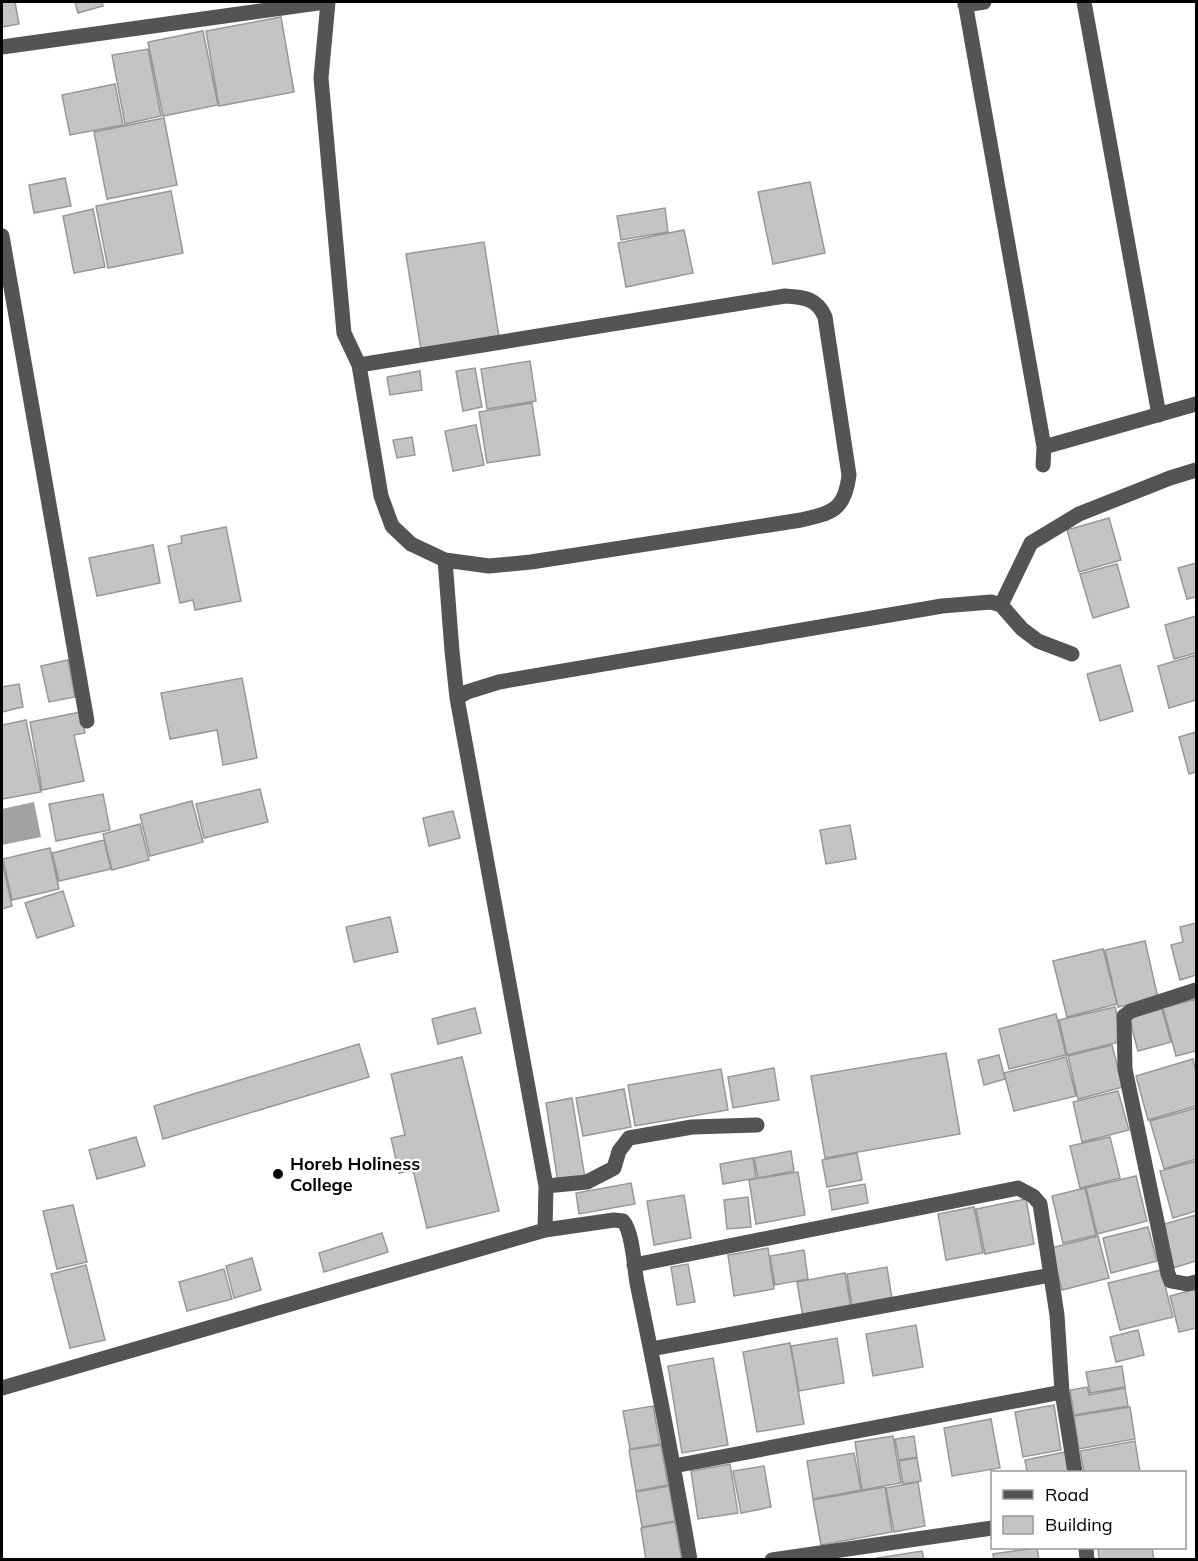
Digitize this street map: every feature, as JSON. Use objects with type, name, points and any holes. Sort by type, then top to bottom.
[{"type":"street","points":[[2,47],[327,2],[321,78],[344,333],[359,365],[381,496],[392,526],[411,544],[445,560],[489,566],[531,562],[801,520],[827,514],[847,494],[849,475],[825,317],[816,302],[804,297],[785,296],[359,365]]},
{"type":"street","points":[[984,2],[965,3],[1044,447],[1043,465]]},
{"type":"street","points":[[1084,2],[1159,415]]},
{"type":"street","points":[[2,236],[87,721]]},
{"type":"street","points":[[1044,447],[1197,404]]},
{"type":"street","points":[[1001,605],[1031,543],[1079,514],[1170,478],[1197,470]]},
{"type":"street","points":[[445,560],[458,698],[546,1186],[545,1230]]},
{"type":"street","points":[[458,698],[467,692],[500,682],[930,608],[991,602],[1001,605],[1022,629],[1038,641],[1072,654]]},
{"type":"street","points":[[1197,990],[1131,1011],[1124,1016],[1125,1069],[1168,1274],[1172,1281],[1187,1284],[1197,1282]]},
{"type":"street","points":[[546,1186],[587,1182],[614,1168],[619,1151],[629,1138],[692,1127],[757,1125]]},
{"type":"street","points":[[634,1265],[1018,1188],[1033,1196],[1040,1204],[1057,1315],[1062,1392],[1075,1471]]},
{"type":"street","points":[[2,1388],[545,1230],[614,1220],[623,1221],[628,1226],[690,1560]]},
{"type":"street","points":[[651,1349],[1051,1275]]},
{"type":"street","points":[[674,1466],[1062,1392]]},
{"type":"street","points":[[772,1560],[991,1528]]},
{"type":"shaded area","points":[[34,802],[41,837],[2,845],[2,809]]},
{"type":"building","points":[[2,2],[15,2],[19,24],[2,27]]},
{"type":"building","points":[[75,2],[102,2],[103,6],[78,13]]},
{"type":"building","points":[[281,17],[294,92],[219,106],[206,31]]},
{"type":"building","points":[[203,31],[218,105],[163,116],[148,42]]},
{"type":"building","points":[[148,49],[161,116],[125,124],[112,55]]},
{"type":"building","points":[[115,84],[123,125],[70,135],[62,95]]},
{"type":"building","points":[[164,118],[177,185],[107,199],[94,132]]},
{"type":"building","points":[[65,178],[71,206],[34,213],[29,185]]},
{"type":"building","points":[[810,182],[825,253],[773,264],[758,192]]},
{"type":"building","points":[[171,191],[183,253],[108,268],[96,206]]},
{"type":"building","points":[[665,208],[668,232],[621,240],[617,216]]},
{"type":"building","points":[[93,209],[105,267],[74,273],[63,216]]},
{"type":"building","points":[[684,230],[693,273],[626,287],[618,243]]},
{"type":"building","points":[[484,242],[499,337],[421,350],[406,254]]},
{"type":"building","points":[[530,361],[536,401],[487,409],[481,369]]},
{"type":"building","points":[[475,368],[482,407],[463,411],[456,371]]},
{"type":"building","points":[[420,371],[422,390],[390,395],[387,377]]},
{"type":"building","points":[[532,403],[540,455],[487,463],[479,412]]},
{"type":"building","points":[[476,425],[484,465],[453,471],[445,431]]},
{"type":"building","points":[[412,437],[415,455],[397,458],[393,440]]},
{"type":"building","points":[[1109,518],[1121,560],[1079,572],[1067,530]]},
{"type":"building","points":[[226,527],[241,601],[195,610],[193,600],[180,603],[168,546],[182,543],[181,536]]},
{"type":"building","points":[[153,545],[160,583],[97,596],[89,558]]},
{"type":"building","points":[[1196,563],[1196,597],[1187,599],[1178,568]]},
{"type":"building","points":[[1117,564],[1129,607],[1093,618],[1080,574]]},
{"type":"building","points":[[1196,616],[1196,653],[1174,659],[1165,625]]},
{"type":"building","points":[[1196,655],[1196,700],[1169,708],[1158,666]]},
{"type":"building","points":[[68,660],[75,697],[49,702],[41,666]]},
{"type":"building","points":[[1120,665],[1133,711],[1100,721],[1087,674]]},
{"type":"building","points":[[242,678],[257,758],[223,765],[217,730],[170,739],[161,693]]},
{"type":"building","points":[[19,684],[23,707],[2,712],[2,687]]},
{"type":"building","points":[[81,712],[85,733],[74,735],[84,781],[42,790],[30,722]]},
{"type":"building","points":[[26,720],[41,792],[2,799],[2,725]]},
{"type":"building","points":[[1196,732],[1196,772],[1189,774],[1179,737]]},
{"type":"building","points":[[260,789],[268,822],[204,838],[196,804]]},
{"type":"building","points":[[103,794],[110,830],[56,841],[49,804]]},
{"type":"building","points":[[192,801],[203,842],[150,856],[140,815]]},
{"type":"building","points":[[453,811],[460,838],[429,846],[423,818]]},
{"type":"building","points":[[140,824],[149,860],[112,870],[103,834]]},
{"type":"building","points":[[850,825],[856,859],[826,864],[820,830]]},
{"type":"building","points":[[104,840],[111,869],[59,881],[52,853]]},
{"type":"building","points":[[50,848],[59,889],[12,900],[3,859]]},
{"type":"building","points":[[2,860],[12,906],[2,909]]},
{"type":"building","points":[[63,891],[74,926],[37,938],[25,903]]},
{"type":"building","points":[[390,917],[398,952],[354,962],[346,927]]},
{"type":"building","points":[[1196,923],[1196,975],[1180,980],[1171,945],[1183,942],[1180,927]]},
{"type":"building","points":[[1145,941],[1158,998],[1118,1007],[1105,950]]},
{"type":"building","points":[[1103,949],[1117,1004],[1067,1017],[1053,961]]},
{"type":"building","points":[[1196,999],[1196,1051],[1176,1056],[1163,1008]]},
{"type":"building","points":[[1115,1007],[1123,1041],[1067,1055],[1059,1020]]},
{"type":"building","points":[[475,1008],[481,1033],[438,1044],[432,1019]]},
{"type":"building","points":[[1162,1009],[1171,1042],[1138,1051],[1129,1018]]},
{"type":"building","points":[[1056,1014],[1066,1055],[1009,1069],[999,1029]]},
{"type":"building","points":[[359,1044],[369,1077],[163,1139],[154,1106]]},
{"type":"building","points":[[1112,1045],[1123,1087],[1078,1099],[1068,1056]]},
{"type":"building","points":[[946,1053],[960,1134],[825,1158],[811,1076]]},
{"type":"building","points":[[999,1055],[1005,1079],[984,1085],[978,1060]]},
{"type":"building","points":[[462,1057],[499,1211],[427,1228],[413,1170],[399,1173],[391,1138],[405,1135],[391,1074]]},
{"type":"building","points":[[1066,1057],[1076,1096],[1014,1111],[1004,1073]]},
{"type":"building","points":[[1193,1059],[1196,1072],[1196,1106],[1148,1120],[1136,1076]]},
{"type":"building","points":[[774,1068],[779,1100],[733,1108],[728,1077]]},
{"type":"building","points":[[721,1069],[728,1110],[635,1126],[628,1085]]},
{"type":"building","points":[[624,1089],[631,1127],[583,1136],[576,1098]]},
{"type":"building","points":[[1118,1091],[1129,1130],[1082,1142],[1073,1102]]},
{"type":"building","points":[[572,1098],[585,1178],[558,1183],[546,1103]]},
{"type":"building","points":[[1196,1108],[1196,1159],[1164,1169],[1150,1121]]},
{"type":"building","points":[[136,1137],[145,1166],[97,1179],[89,1150]]},
{"type":"building","points":[[1110,1137],[1120,1178],[1080,1188],[1070,1146]]},
{"type":"building","points":[[791,1151],[794,1171],[758,1178],[754,1158]]},
{"type":"building","points":[[857,1153],[862,1180],[827,1187],[822,1160]]},
{"type":"building","points":[[753,1158],[756,1178],[723,1184],[720,1164]]},
{"type":"building","points":[[1196,1161],[1196,1211],[1173,1218],[1160,1171]]},
{"type":"building","points":[[798,1172],[805,1215],[756,1224],[749,1180]]},
{"type":"building","points":[[1136,1176],[1147,1221],[1097,1234],[1086,1188]]},
{"type":"building","points":[[631,1183],[635,1204],[579,1214],[576,1193]]},
{"type":"building","points":[[865,1184],[868,1203],[832,1210],[829,1190]]},
{"type":"building","points":[[1085,1188],[1096,1235],[1063,1243],[1052,1196]]},
{"type":"building","points":[[684,1195],[691,1238],[654,1245],[647,1201]]},
{"type":"building","points":[[748,1197],[751,1227],[727,1229],[724,1200]]},
{"type":"building","points":[[1026,1199],[1034,1244],[985,1254],[976,1209]]},
{"type":"building","points":[[73,1205],[87,1262],[57,1269],[43,1211]]},
{"type":"building","points":[[974,1207],[983,1253],[946,1260],[938,1214]]},
{"type":"building","points":[[1196,1215],[1196,1261],[1173,1268],[1161,1225]]},
{"type":"building","points":[[1148,1227],[1157,1261],[1111,1273],[1103,1238]]},
{"type":"building","points":[[382,1233],[388,1252],[324,1272],[319,1253]]},
{"type":"building","points":[[1098,1236],[1109,1278],[1062,1290],[1051,1248]]},
{"type":"building","points":[[768,1248],[774,1289],[734,1296],[728,1255]]},
{"type":"building","points":[[804,1250],[808,1279],[775,1285],[770,1256]]},
{"type":"building","points":[[252,1258],[261,1290],[234,1298],[226,1266]]},
{"type":"building","points":[[688,1264],[695,1302],[677,1305],[671,1267]]},
{"type":"building","points":[[86,1265],[105,1340],[70,1348],[51,1274]]},
{"type":"building","points":[[887,1267],[892,1299],[852,1306],[847,1274]]},
{"type":"building","points":[[224,1269],[232,1299],[187,1311],[179,1282]]},
{"type":"building","points":[[1161,1270],[1173,1317],[1120,1330],[1108,1283]]},
{"type":"building","points":[[845,1273],[851,1308],[803,1317],[797,1282]]},
{"type":"building","points":[[1196,1289],[1196,1328],[1179,1332],[1170,1296]]},
{"type":"building","points":[[916,1325],[923,1367],[873,1376],[866,1334]]},
{"type":"building","points":[[1138,1330],[1144,1355],[1116,1362],[1110,1337]]},
{"type":"building","points":[[837,1338],[844,1383],[799,1391],[791,1346]]},
{"type":"building","points":[[790,1343],[804,1424],[757,1432],[743,1352]]},
{"type":"building","points":[[713,1358],[728,1445],[682,1453],[668,1366]]},
{"type":"building","points":[[1122,1366],[1125,1387],[1090,1393],[1086,1372]]},
{"type":"building","points":[[1087,1387],[1089,1395],[1125,1388],[1128,1406],[1074,1415],[1070,1390]]},
{"type":"building","points":[[1054,1405],[1061,1450],[1023,1457],[1015,1412]]},
{"type":"building","points":[[653,1406],[660,1444],[630,1449],[623,1411]]},
{"type":"building","points":[[1130,1407],[1135,1439],[1079,1449],[1074,1416]]},
{"type":"building","points":[[991,1419],[1000,1468],[952,1476],[944,1428]]},
{"type":"building","points":[[893,1436],[901,1483],[862,1490],[855,1442]]},
{"type":"building","points":[[914,1436],[917,1457],[899,1460],[895,1439]]},
{"type":"building","points":[[1135,1441],[1140,1471],[1084,1471],[1080,1451]]},
{"type":"building","points":[[661,1445],[668,1485],[636,1491],[629,1450]]},
{"type":"building","points":[[1065,1452],[1068,1471],[1027,1471],[1025,1460]]},
{"type":"building","points":[[854,1453],[861,1490],[813,1499],[807,1461]]},
{"type":"building","points":[[917,1458],[921,1481],[903,1484],[899,1461]]},
{"type":"building","points":[[730,1464],[738,1513],[698,1519],[691,1471]]},
{"type":"building","points":[[764,1466],[771,1507],[741,1513],[733,1471]]},
{"type":"building","points":[[918,1482],[925,1526],[894,1532],[886,1488]]},
{"type":"building","points":[[669,1486],[675,1521],[642,1527],[636,1492]]},
{"type":"building","points":[[885,1487],[892,1532],[821,1545],[813,1500]]},
{"type":"building","points":[[675,1522],[682,1560],[646,1560],[641,1528]]},
{"type":"building","points":[[1037,1549],[1039,1560],[994,1560],[993,1554]]},
{"type":"building","points":[[1098,1549],[1152,1549],[1154,1560],[1099,1560]]},
{"type":"building","points":[[922,1551],[924,1560],[878,1560],[877,1558]]},
{"type":"place","name":"Horeb Holiness College","points":[[278,1174]]}]
